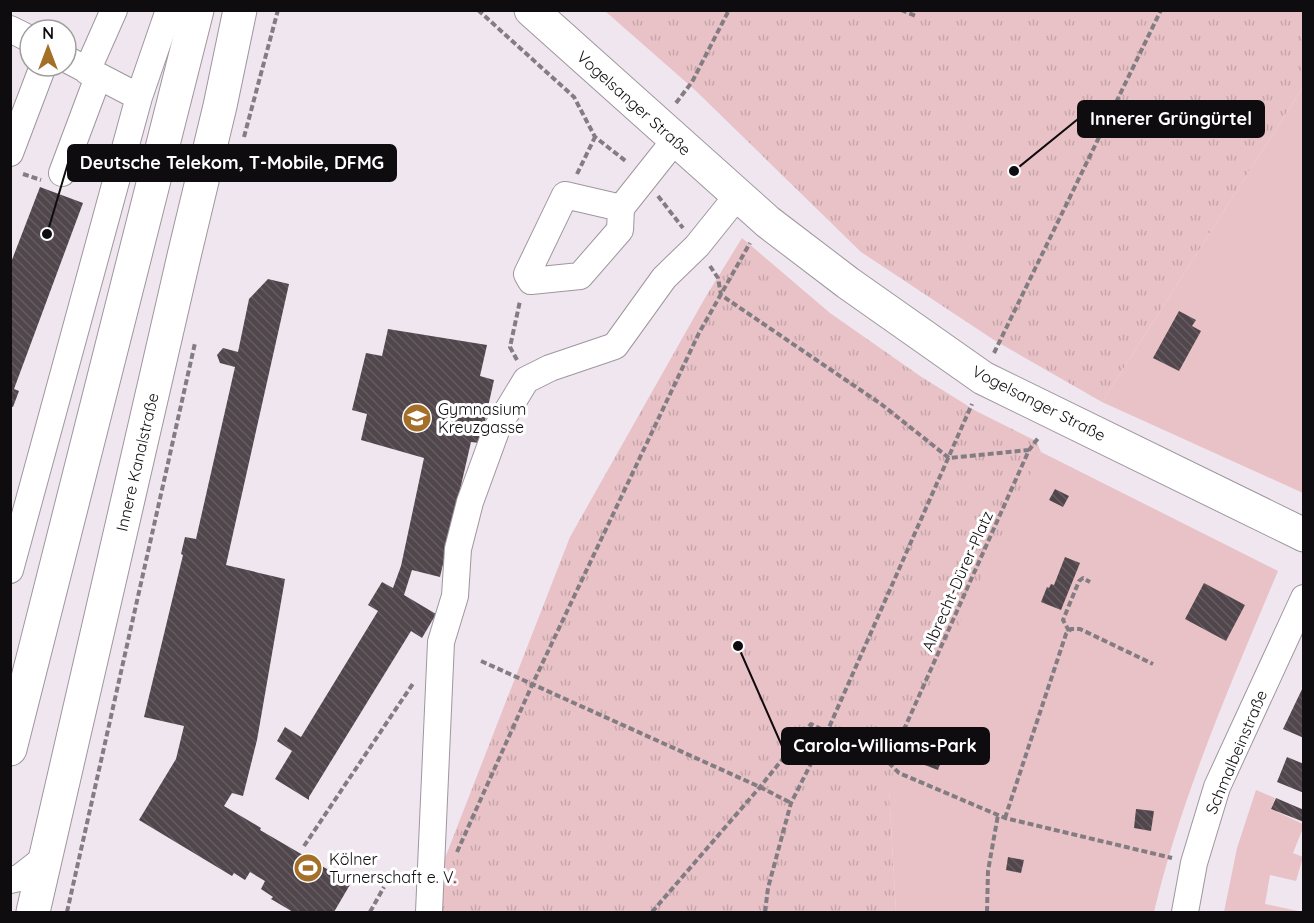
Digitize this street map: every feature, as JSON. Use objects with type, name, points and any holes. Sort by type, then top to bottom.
[{"type":"main road","points":[[10,749],[197,10]]},
{"type":"main road","name":"Innere Kanalstraße","points":[[33,912],[220,106],[240,10]]},
{"type":"main road","name":"Vogelsanger Straße","points":[[531,10],[768,222],[848,283],[987,362],[1054,412],[1304,535]]},
{"type":"street","points":[[52,177],[84,69],[114,10]]},
{"type":"street","points":[[10,570],[15,518],[139,97],[169,10]]},
{"type":"street","points":[[84,69],[139,97]]},
{"type":"street","points":[[16,163],[40,78]]},
{"type":"street","points":[[621,208],[565,195],[527,274],[531,281],[580,276],[620,230],[621,208],[675,140]]},
{"type":"street","points":[[429,912],[441,642],[455,596],[458,549],[470,502],[497,428],[526,380],[550,368],[615,346],[664,278],[697,246],[738,195]]},
{"type":"street","name":"Schmalbeinstraße","points":[[1185,912],[1194,863],[1217,787],[1304,598]]},
{"type":"street","points":[[10,880],[19,878],[46,857]]},
{"type":"path","points":[[241,148],[278,10]]},
{"type":"path","points":[[478,10],[574,97],[595,137],[628,162]]},
{"type":"path","points":[[666,98],[674,105],[692,82],[729,10]]},
{"type":"path","points":[[901,10],[916,16]]},
{"type":"path","points":[[765,912],[768,888],[791,803],[827,732],[949,458],[987,362],[1161,10]]},
{"type":"path","points":[[565,195],[595,137]]},
{"type":"path","points":[[16,163],[52,177]]},
{"type":"path","points":[[454,858],[533,683],[699,333],[748,246],[768,222]]},
{"type":"path","points":[[526,380],[510,347],[521,297],[531,281]]},
{"type":"path","points":[[721,295],[881,404],[949,458],[1029,450]]},
{"type":"path","points":[[67,912],[198,333]]},
{"type":"path","name":"Albrecht-Dürer-Platz","points":[[889,763],[1029,450],[1054,412]]},
{"type":"path","points":[[1070,631],[1063,620],[1070,602],[1079,581],[1083,578],[1090,582]]},
{"type":"path","points":[[1005,818],[1066,634],[1071,629],[1080,629],[1153,664]]},
{"type":"path","points":[[481,661],[791,803]]},
{"type":"path","points":[[304,846],[415,681]]},
{"type":"path","points":[[652,912],[811,724],[889,763],[899,773],[1005,818],[1194,863]]},
{"type":"path","points":[[987,912],[988,871],[998,815]]},
{"type":"path","points":[[370,912],[384,887]]},
{"type":"green space","points":[[605,11],[1303,11],[1303,87],[1102,402],[994,340],[861,252],[695,90]]},
{"type":"green space","points":[[1303,87],[1303,493],[1102,402]]},
{"type":"green space","points":[[742,238],[830,313],[920,376],[976,411],[1036,441],[1041,452],[889,791],[896,912],[424,912],[570,537],[705,298]]},
{"type":"green space","points":[[1041,452],[1278,571],[1225,697],[1193,782],[1165,868],[1154,912],[896,912],[889,791],[897,755]]},
{"type":"green space","points":[[1256,790],[1275,798],[1271,809],[1303,824],[1293,853],[1303,857],[1296,881],[1270,875],[1265,904],[1303,912],[1224,912],[1237,848]]},
{"type":"building","points":[[40,187],[83,203],[14,389],[19,391],[13,407],[10,406],[10,265]]},
{"type":"building","points":[[268,279],[289,284],[226,565],[285,579],[257,740],[243,796],[232,793],[224,806],[261,828],[260,830],[351,883],[334,912],[293,912],[271,899],[273,897],[261,889],[265,881],[250,872],[245,880],[234,873],[232,876],[139,820],[176,759],[184,726],[144,717],[183,555],[181,554],[185,537],[196,539],[235,367],[220,363],[217,355],[223,348],[238,352],[249,299]]},
{"type":"building","points":[[1179,311],[1196,320],[1192,326],[1201,331],[1179,371],[1153,358]]},
{"type":"building","points":[[388,329],[487,345],[480,376],[494,380],[480,443],[471,442],[440,577],[412,570],[404,595],[436,614],[422,638],[411,631],[309,800],[275,779],[292,751],[277,741],[285,727],[301,737],[378,611],[368,605],[382,582],[393,588],[401,566],[424,458],[361,440],[367,414],[352,410],[366,353],[382,356]]},
{"type":"building","points":[[1055,489],[1069,496],[1063,507],[1049,500]]},
{"type":"building","points":[[1065,557],[1080,563],[1061,610],[1041,602],[1047,587],[1054,585]]},
{"type":"building","points":[[1204,583],[1245,605],[1226,641],[1185,619]]},
{"type":"building","points":[[1304,685],[1304,738],[1283,729]]},
{"type":"building","points":[[926,753],[942,759],[938,770],[922,764]]},
{"type":"building","points":[[1287,757],[1304,764],[1304,793],[1277,782]]},
{"type":"building","points":[[1276,798],[1304,810],[1304,822],[1271,809]]},
{"type":"building","points":[[1136,809],[1154,811],[1151,831],[1134,828]]},
{"type":"building","points":[[1008,857],[1024,860],[1021,873],[1006,870]]},
{"type":"place","name":"Innerer Grüngürtel","points":[[1014,171]]},
{"type":"place","name":"Deutsche Telekom, T-Mobile, DFMG","points":[[47,234]]},
{"type":"place","name":"Gymnasium Kreuzgasse","points":[[417,418]]},
{"type":"place","name":"Carola-Williams-Park","points":[[738,646]]},
{"type":"place","name":"Kölner Turnerschaft e. V.","points":[[308,868]]}]
